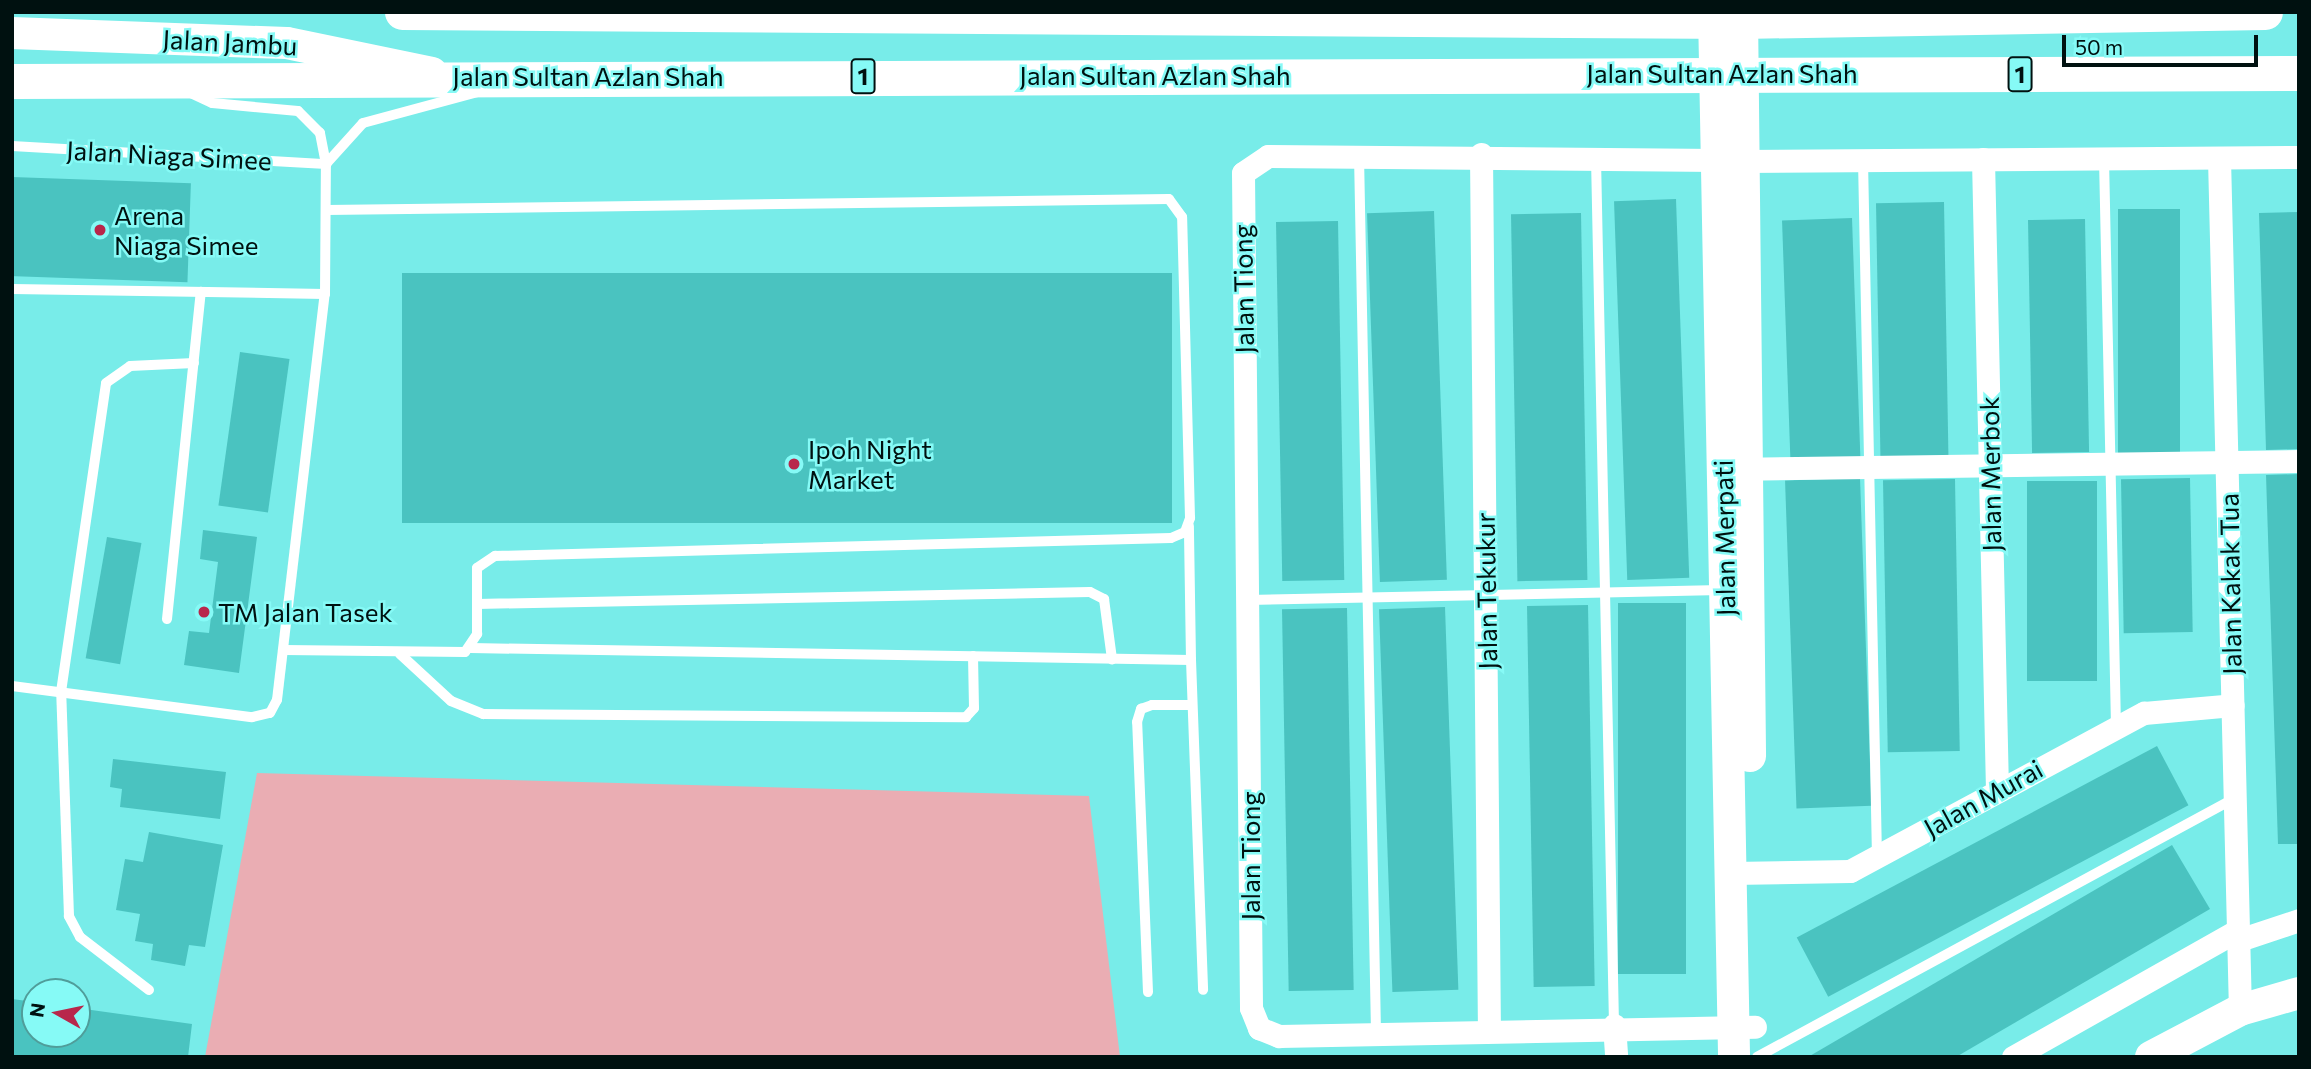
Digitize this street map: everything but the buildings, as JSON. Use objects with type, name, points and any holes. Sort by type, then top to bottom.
[{"type":"main road","name":"Jalan Sultan Azlan Shah","points":[[402,12],[1728,16],[2265,12]]},
{"type":"main road","name":"Jalan Merpati","points":[[1728,16],[1741,873],[1747,1045]]},
{"type":"main road","name":"Jalan Jambu","points":[[12,33],[287,43],[443,76]]},
{"type":"main road","name":"Jalan Sultan Azlan Shah","points":[[12,81],[164,82],[443,76],[2299,73]]},
{"type":"main road","points":[[2151,1057],[2240,1010],[2299,993]]},
{"type":"street","points":[[1359,155],[1481,154],[1729,160],[2299,157]]},
{"type":"street","name":"Jalan Tekukur","points":[[1481,154],[1489,1028]]},
{"type":"street","name":"Jalan Tiong","points":[[1359,155],[1258,158],[1241,184],[1253,1019],[1279,1036],[1348,1046],[1376,1033],[1614,1025],[1747,1045]]},
{"type":"street","name":"Jalan Kakak Tua","points":[[2219,158],[2240,1010]]},
{"type":"street","name":"Jalan Merbok","points":[[1983,159],[1997,789]]},
{"type":"street","points":[[1734,469],[2299,461]]},
{"type":"street","name":"Jalan Murai","points":[[1741,873],[1850,871],[1997,789],[2153,710],[2233,705]]},
{"type":"street","points":[[2013,1057],[2239,935],[2299,920]]},
{"type":"street","points":[[1614,1025],[1616,1057]]},
{"type":"lane","points":[[326,164],[347,137],[382,114],[452,102],[516,77]]},
{"type":"lane","points":[[12,686],[263,717],[277,700],[325,294],[326,164],[320,133],[298,111],[212,103],[164,82]]},
{"type":"lane","name":"Jalan Niaga Simee","points":[[12,146],[326,164]]},
{"type":"lane","points":[[1359,155],[1376,1033]]},
{"type":"lane","points":[[1596,158],[1614,1025]]},
{"type":"lane","points":[[2104,158],[2116,727]]},
{"type":"lane","points":[[1863,160],[1877,856]]},
{"type":"lane","points":[[326,210],[1170,199],[1182,217],[1190,705],[1203,990]]},
{"type":"lane","points":[[12,289],[325,294]]},
{"type":"lane","points":[[167,619],[201,292]]},
{"type":"lane","points":[[149,990],[79,937],[69,916],[61,692],[106,383],[130,366],[194,363]]},
{"type":"lane","points":[[471,648],[477,604],[477,568],[495,556],[1171,538],[1189,526]]},
{"type":"lane","points":[[1248,600],[1737,590]]},
{"type":"lane","points":[[477,604],[1090,592],[1104,599],[1112,659]]},
{"type":"lane","points":[[284,650],[400,654],[471,648],[1191,660]]},
{"type":"lane","points":[[400,654],[452,701],[483,715],[966,717],[974,708],[973,656]]},
{"type":"lane","points":[[1148,992],[1137,722],[1141,709],[1152,705],[1190,705]]},
{"type":"lane","points":[[1747,1045],[2235,798]]},
{"type":"shaded area","points":[[257,773],[1089,796],[1120,1057],[205,1057]]},
{"type":"place","name":"Arena Niaga Simee","points":[[100,230]]},
{"type":"place","name":"Ipoh Night Market","points":[[794,464]]},
{"type":"place","name":"TM Jalan Tasek","points":[[204,612]]}]
